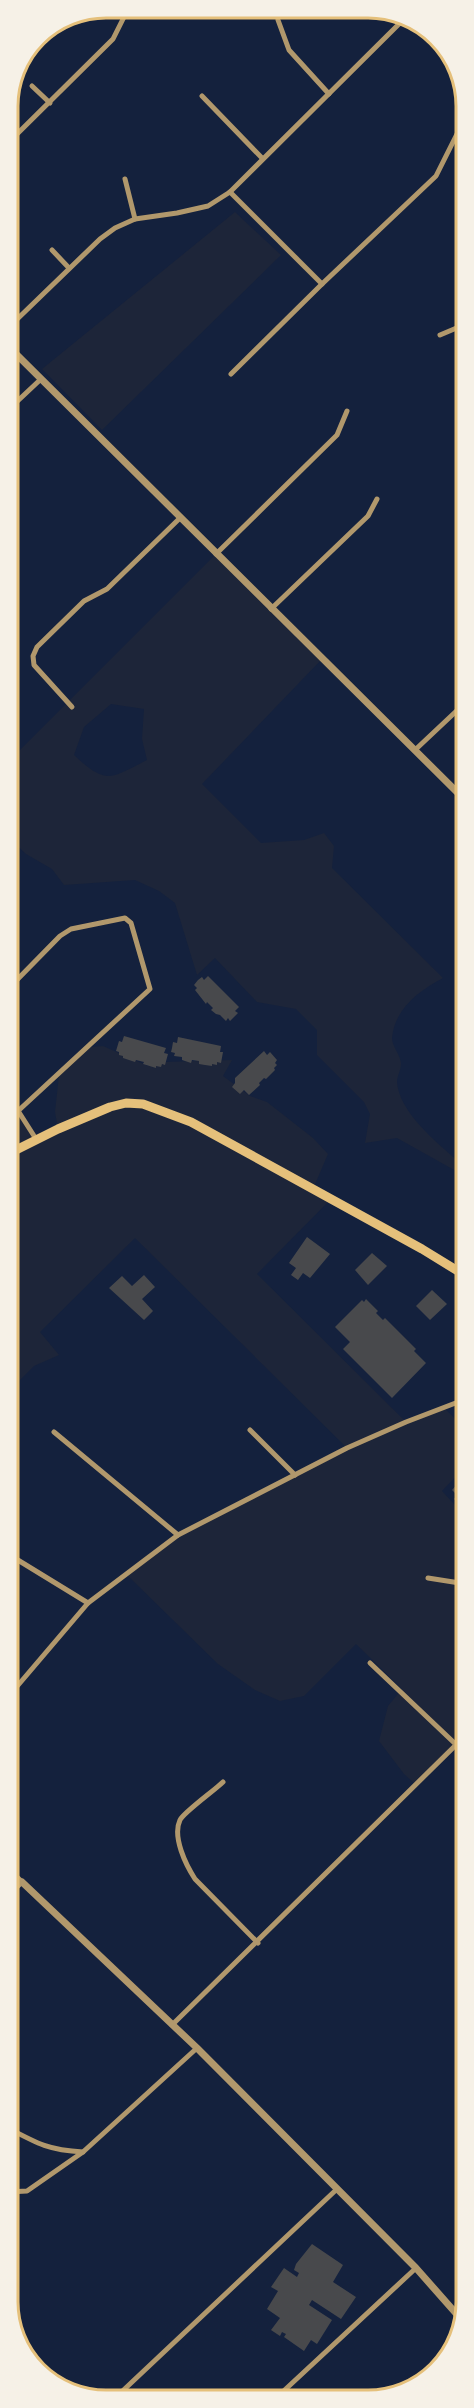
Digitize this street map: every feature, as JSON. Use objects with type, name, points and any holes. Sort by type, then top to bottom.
[{"type":"main road","points":[[18,1149],[110,1107],[126,1103],[143,1104],[164,1110],[212,1134],[417,1246],[456,1270]]},
{"type":"street","points":[[18,133],[113,39],[121,18]]},
{"type":"street","points":[[278,20],[289,50],[329,94]]},
{"type":"street","points":[[18,318],[108,233],[135,219],[208,206],[230,192],[399,24]]},
{"type":"street","points":[[32,86],[50,103]]},
{"type":"street","points":[[202,96],[262,158]]},
{"type":"street","points":[[231,374],[321,284],[436,176],[456,136]]},
{"type":"street","points":[[125,179],[135,219]]},
{"type":"street","points":[[230,192],[321,284]]},
{"type":"street","points":[[52,250],[69,268]]},
{"type":"street","points":[[440,335],[456,328]]},
{"type":"street","points":[[18,356],[456,791]]},
{"type":"street","points":[[18,401],[41,380]]},
{"type":"street","points":[[216,554],[337,435],[347,411]]},
{"type":"street","points":[[272,609],[368,516],[377,499]]},
{"type":"street","points":[[72,707],[34,664],[33,656],[37,647],[84,601],[107,589],[180,518]]},
{"type":"street","points":[[415,750],[456,711]]},
{"type":"street","points":[[18,979],[52,943],[71,929],[125,918],[131,923],[150,989],[18,1111],[36,1139]]},
{"type":"street","points":[[18,1685],[88,1603],[178,1535],[347,1448],[456,1403]]},
{"type":"street","points":[[249,1430],[295,1475]]},
{"type":"street","points":[[54,1432],[178,1535]]},
{"type":"street","points":[[18,1560],[88,1603]]},
{"type":"street","points":[[428,1578],[456,1582]]},
{"type":"street","points":[[172,2025],[258,1943],[456,1745],[370,1663]]},
{"type":"street","points":[[223,1782],[181,1819],[178,1832],[181,1848],[188,1868],[195,1879],[258,1943]]},
{"type":"street","points":[[18,1878],[197,2048],[338,2188],[455,2312]]},
{"type":"street","points":[[18,1886],[22,1882]]},
{"type":"street","points":[[18,2191],[27,2191],[83,2152],[197,2048]]},
{"type":"street","points":[[18,2133],[44,2147],[58,2151],[83,2152]]},
{"type":"street","points":[[124,2390],[338,2188]]},
{"type":"street","points":[[285,2390],[416,2268]]},
{"type":"shaded area","points":[[235,212],[281,255],[102,430],[42,369]]},
{"type":"shaded area","points":[[216,554],[322,659],[202,784],[261,843],[304,840],[324,833],[334,846],[332,868],[443,978],[417,995],[403,1009],[394,1027],[392,1038],[401,1061],[397,1082],[404,1104],[420,1126],[456,1159],[456,1171],[397,1138],[365,1143],[370,1114],[364,1102],[317,1055],[317,1030],[296,1009],[257,1002],[215,958],[197,975],[175,903],[159,891],[135,880],[64,885],[52,869],[26,854],[18,846],[18,752]],"holes":[[[111,704],[144,709],[142,739],[147,760],[116,775],[101,775],[74,755],[84,727]]]},
{"type":"shaded area","points":[[103,1046],[148,1066],[164,1062],[232,1060],[223,1076],[250,1096],[267,1102],[313,1138],[328,1154],[313,1189],[331,1199],[257,1274],[406,1422],[444,1408],[456,1419],[456,1476],[442,1491],[456,1506],[456,1745],[416,1785],[404,1774],[379,1741],[388,1706],[402,1689],[356,1644],[304,1696],[280,1701],[255,1690],[218,1664],[126,1574],[178,1535],[347,1448],[135,1238],[40,1332],[59,1355],[34,1366],[18,1382],[18,1111],[37,1139],[58,1129],[55,1112],[59,1075],[89,1047]]},
{"type":"building","points":[[208,976],[239,1007],[235,1011],[238,1013],[230,1021],[228,1018],[226,1021],[211,1010],[213,1008],[207,1002],[206,1004],[195,990],[197,988],[194,985],[198,980],[202,977],[204,980]]},
{"type":"building","points":[[124,1036],[166,1048],[164,1053],[168,1054],[165,1065],[156,1066],[156,1068],[143,1064],[144,1062],[123,1058],[116,1051],[119,1041],[122,1042]]},
{"type":"building","points":[[178,1037],[221,1046],[220,1052],[223,1052],[221,1063],[217,1062],[217,1065],[212,1064],[212,1066],[199,1064],[199,1061],[192,1060],[191,1063],[182,1060],[182,1057],[174,1056],[175,1053],[171,1052],[173,1042],[177,1043]]},
{"type":"building","points":[[264,1051],[267,1055],[270,1052],[277,1060],[275,1070],[266,1079],[264,1078],[249,1095],[244,1090],[240,1094],[232,1087],[235,1078]]},
{"type":"building","points":[[307,1237],[330,1254],[310,1278],[303,1273],[298,1280],[291,1275],[296,1268],[289,1263]]},
{"type":"building","points":[[372,1253],[387,1266],[368,1285],[355,1270]]},
{"type":"building","points":[[144,1275],[155,1287],[142,1299],[153,1311],[144,1320],[109,1288],[122,1276],[132,1286]]},
{"type":"building","points":[[432,1290],[447,1304],[430,1320],[416,1306]]},
{"type":"building","points":[[366,1299],[383,1320],[385,1318],[416,1349],[414,1351],[426,1363],[392,1398],[343,1349],[350,1342],[335,1327],[362,1300],[364,1302]]},
{"type":"building","points":[[312,2244],[343,2265],[333,2282],[356,2297],[341,2319],[312,2300],[309,2305],[332,2320],[317,2344],[311,2340],[304,2351],[284,2337],[286,2334],[282,2332],[280,2336],[271,2330],[280,2318],[267,2309],[278,2291],[271,2287],[284,2268],[297,2277],[299,2273],[294,2270],[296,2264]]}]
